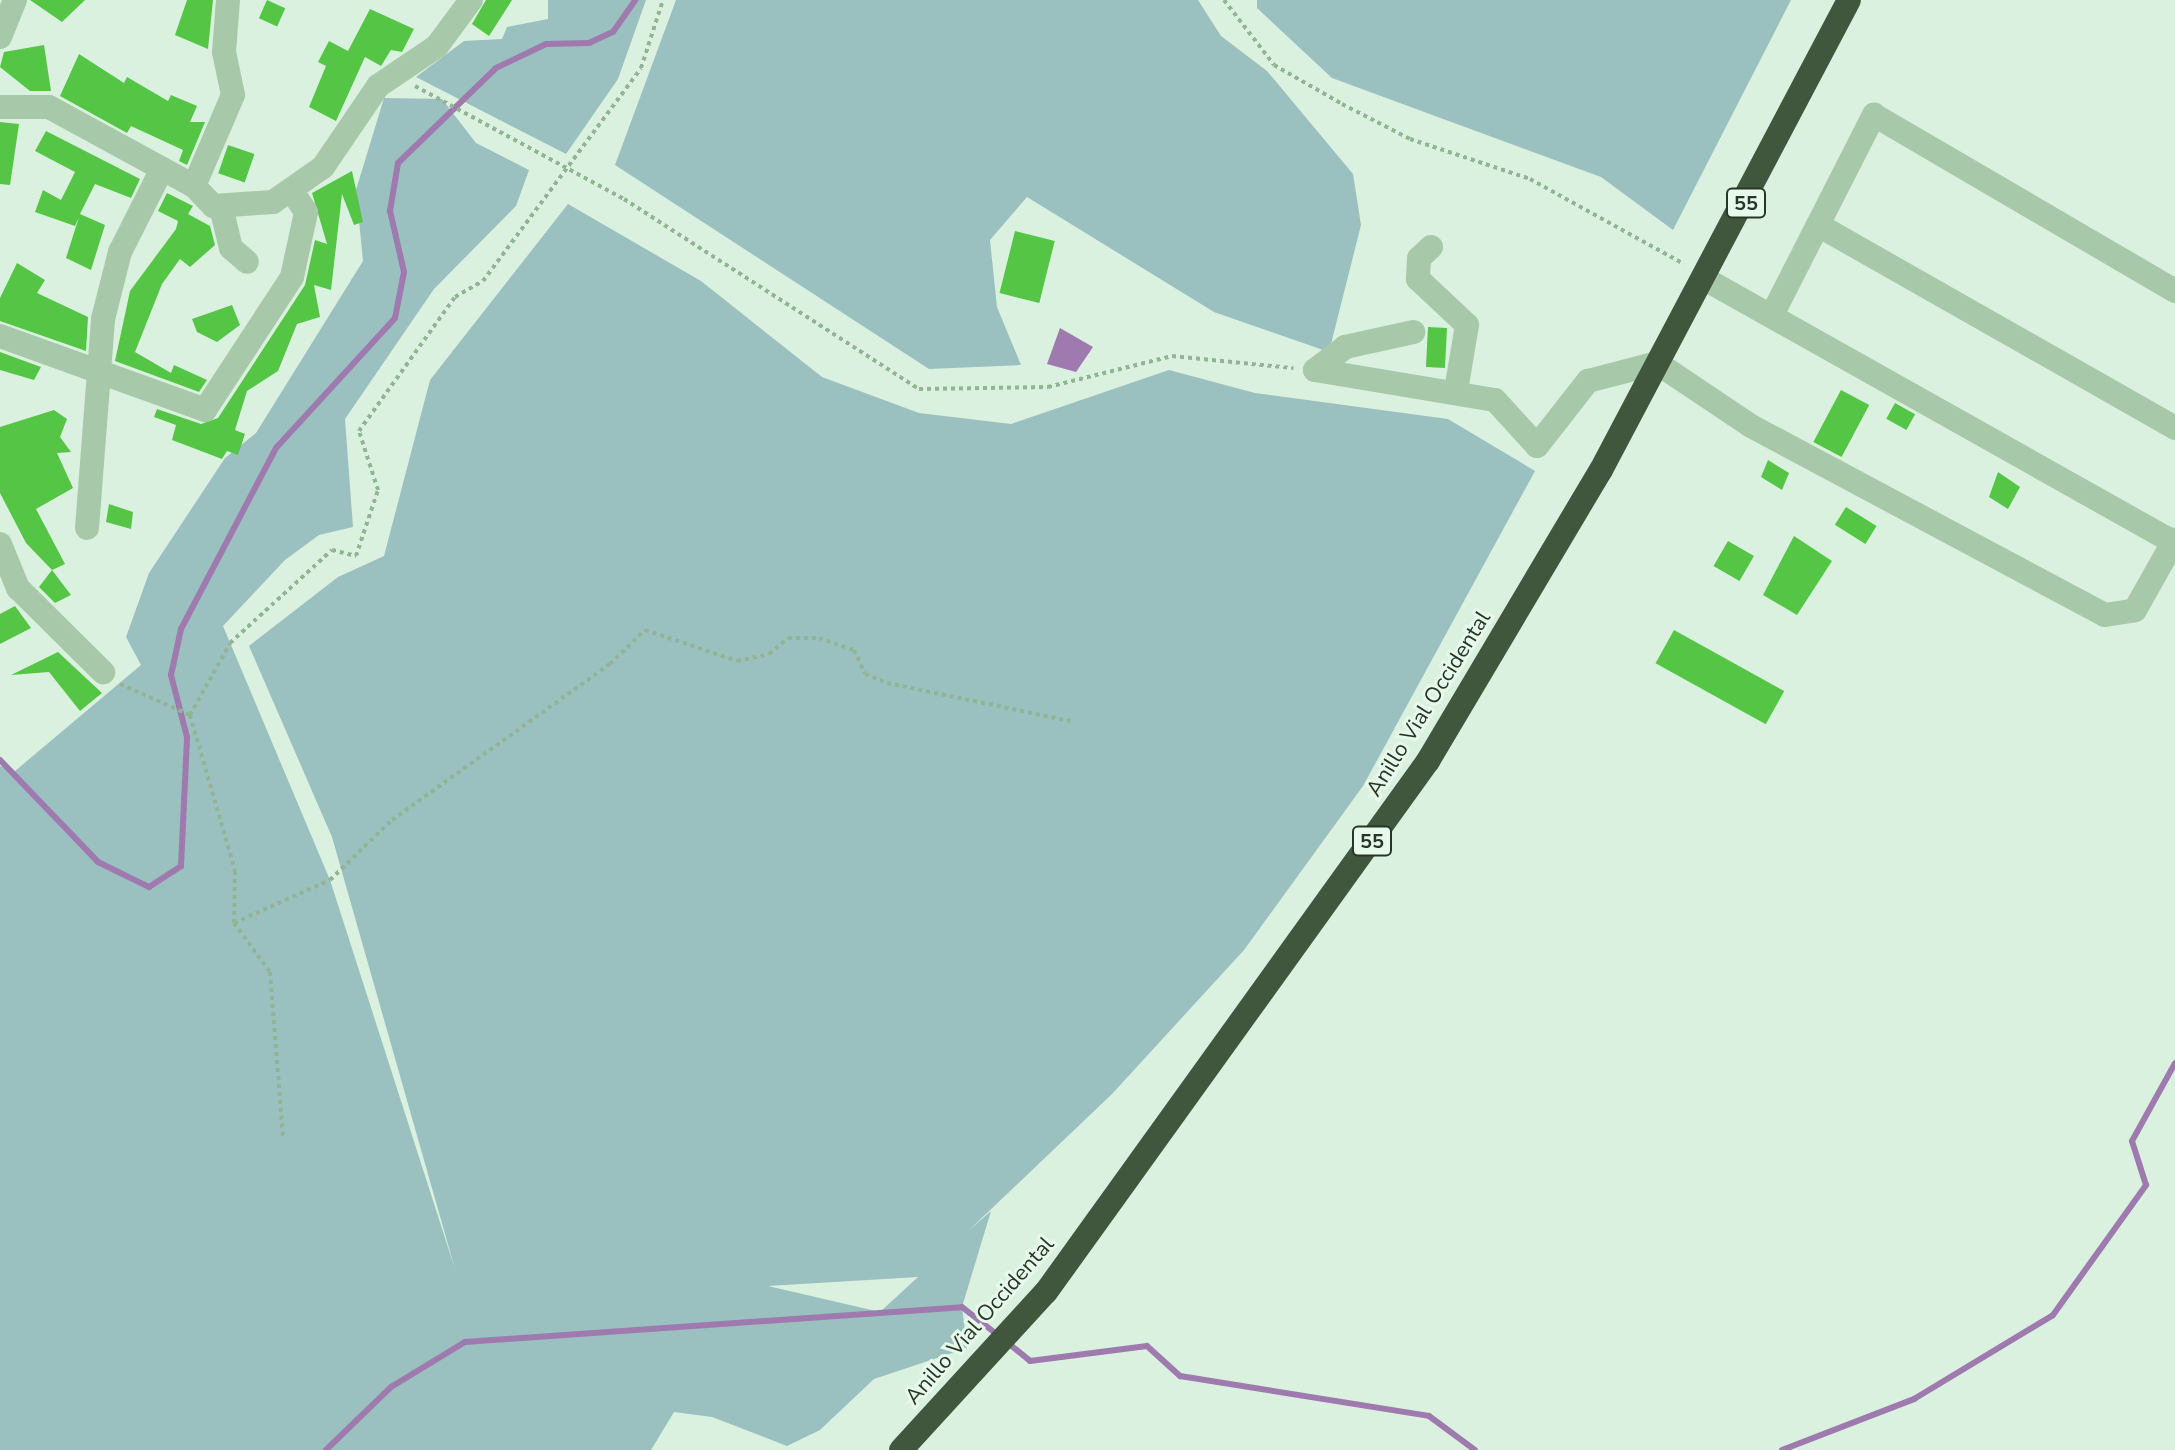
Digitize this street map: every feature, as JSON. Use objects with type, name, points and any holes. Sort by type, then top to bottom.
[{"type":"highway","name":"Anillo Vial Occidental","points":[[901,1450],[1046,1292],[1428,761],[1705,279],[1849,0]]},
{"type":"street","points":[[0,37],[15,0]]},
{"type":"street","points":[[194,186],[233,95],[224,52],[228,0]]},
{"type":"street","points":[[221,207],[273,202],[292,191],[342,148],[361,107],[395,76],[437,46],[469,1]]},
{"type":"street","points":[[0,107],[49,107],[194,186],[221,207],[231,248],[247,262]]},
{"type":"street","points":[[1772,315],[1874,115],[2175,291]]},
{"type":"street","points":[[87,528],[97,373],[120,252],[162,169]]},
{"type":"street","points":[[0,336],[194,411],[215,404],[292,277],[306,212],[292,191]]},
{"type":"street","points":[[1818,225],[2175,428]]},
{"type":"street","points":[[1431,247],[1419,258],[1418,279],[1467,325],[1456,391]]},
{"type":"street","points":[[1315,370],[1456,391],[1495,400],[1537,446],[1588,381],[1657,363],[1776,440],[2105,615],[2135,610],[2174,541],[1705,279]]},
{"type":"street","points":[[1315,370],[1345,347],[1413,332]]},
{"type":"street","points":[[0,544],[18,588],[103,672]]},
{"type":"path","points":[[283,1139],[270,972],[234,923],[235,871],[190,715],[230,643],[332,550],[356,556],[378,490],[359,431],[455,297],[483,281],[641,68],[663,0]]},
{"type":"path","points":[[1224,0],[1274,65],[1410,139],[1530,179],[1661,246],[1705,279]]},
{"type":"path","points":[[395,76],[566,169],[919,389],[1048,387],[1172,356],[1315,370]]},
{"type":"path","points":[[234,923],[330,880],[392,820],[610,664],[645,630],[737,661],[769,654],[788,638],[819,638],[854,650],[865,674],[887,683],[1070,721]]},
{"type":"path","points":[[103,672],[143,699],[190,715]]},
{"type":"shaded area","points":[[548,0],[646,0],[618,79],[566,154],[416,77],[464,41],[502,39],[507,27],[548,19]]},
{"type":"shaded area","points":[[676,0],[1198,0],[1221,36],[1267,71],[1353,174],[1361,225],[1329,352],[1214,312],[1027,197],[990,240],[997,307],[1021,365],[929,369],[615,165]]},
{"type":"shaded area","points":[[1257,0],[1791,0],[1673,230],[1601,177],[1332,78],[1257,8]]},
{"type":"shaded area","points":[[384,98],[442,99],[476,143],[529,170],[516,206],[434,289],[345,419],[353,527],[319,535],[285,560],[223,626],[330,880],[455,1269],[332,837],[249,646],[338,577],[384,556],[430,380],[568,204],[701,281],[822,377],[919,413],[1011,424],[1169,370],[1255,393],[1448,419],[1535,471],[1363,786],[1244,950],[1112,1094],[966,1233],[991,1211],[962,1307],[967,1348],[874,1379],[820,1430],[787,1446],[712,1417],[674,1412],[651,1450],[0,1450],[0,766],[15,771],[141,665],[126,637],[149,573],[225,458],[256,433],[363,261],[356,190]],"holes":[[[918,1277],[880,1312],[768,1286]]]},
{"type":"shaded area","points":[[1060,328],[1093,347],[1076,372],[1047,364]]},
{"type":"building","points":[[30,0],[85,0],[62,22]]},
{"type":"building","points":[[187,0],[213,0],[208,49],[175,35]]},
{"type":"building","points":[[267,0],[285,8],[277,26],[259,18]]},
{"type":"building","points":[[486,0],[512,0],[489,36],[472,24]]},
{"type":"building","points":[[370,9],[414,29],[402,52],[391,50],[381,66],[365,57],[336,121],[309,107],[326,66],[318,62],[329,41],[348,51]]},
{"type":"building","points":[[44,45],[51,91],[30,91],[0,67],[4,52]]},
{"type":"building","points":[[79,54],[124,83],[127,77],[168,101],[171,95],[197,106],[190,122],[205,122],[187,165],[179,161],[183,150],[131,126],[127,133],[60,96]]},
{"type":"building","points":[[0,122],[19,124],[10,185],[0,184]]},
{"type":"building","points":[[46,131],[140,179],[131,198],[95,184],[80,214],[105,225],[91,270],[66,258],[79,217],[75,226],[35,212],[43,190],[61,200],[75,172],[35,151]]},
{"type":"building","points":[[228,145],[254,154],[245,182],[218,173]]},
{"type":"building","points":[[352,171],[363,222],[354,225],[342,194],[331,290],[314,285],[320,317],[297,324],[278,371],[247,391],[235,430],[245,434],[238,455],[227,451],[222,459],[172,440],[176,425],[154,417],[157,409],[201,424],[218,418],[305,285],[315,240],[327,244],[312,193]]},
{"type":"building","points":[[167,193],[193,206],[188,214],[210,226],[215,245],[190,267],[180,259],[162,284],[135,352],[171,373],[174,365],[207,380],[199,392],[115,361],[130,291],[176,229],[178,221],[158,211]]},
{"type":"building","points":[[1015,231],[1055,241],[1039,303],[1000,293]]},
{"type":"building","points":[[17,263],[45,280],[37,293],[88,317],[86,351],[0,321],[0,298]]},
{"type":"building","points":[[232,305],[240,325],[217,342],[197,332],[192,319]]},
{"type":"building","points":[[1428,327],[1447,328],[1445,368],[1426,367]]},
{"type":"building","points":[[0,352],[41,367],[34,380],[0,370]]},
{"type":"building","points":[[1841,390],[1869,405],[1842,457],[1813,442]]},
{"type":"building","points":[[1895,403],[1915,414],[1906,430],[1886,419]]},
{"type":"building","points":[[54,410],[67,419],[60,437],[71,452],[57,453],[73,488],[36,509],[65,564],[52,570],[26,543],[0,493],[0,427]]},
{"type":"building","points":[[1768,460],[1789,473],[1782,490],[1761,477]]},
{"type":"building","points":[[1998,472],[2020,487],[2008,509],[1989,497]]},
{"type":"building","points":[[109,504],[133,512],[131,529],[106,522]]},
{"type":"building","points":[[1846,507],[1877,526],[1865,544],[1835,525]]},
{"type":"building","points":[[1794,536],[1832,561],[1797,615],[1763,595]]},
{"type":"building","points":[[1728,541],[1754,556],[1739,581],[1714,566]]},
{"type":"building","points":[[52,570],[71,595],[55,603],[39,587]]},
{"type":"building","points":[[15,606],[31,628],[0,644],[0,614]]},
{"type":"building","points":[[1674,630],[1784,691],[1766,724],[1656,663]]},
{"type":"building","points":[[58,652],[102,693],[80,711],[49,672],[11,675]]},
{"type":"waterway","points":[[0,760],[98,862],[149,887],[181,866],[187,737],[171,675],[181,629],[276,448],[395,318],[404,272],[390,211],[398,163],[496,68],[546,44],[589,43],[613,32],[635,0]]},
{"type":"waterway","points":[[1782,1450],[1914,1399],[2053,1315],[2146,1185],[2132,1141],[2175,1063]]},
{"type":"waterway","points":[[326,1450],[391,1387],[465,1342],[962,1307],[999,1336]]},
{"type":"waterway","points":[[1008,1343],[1030,1361],[1147,1346],[1180,1376],[1429,1416],[1475,1450]]}]
